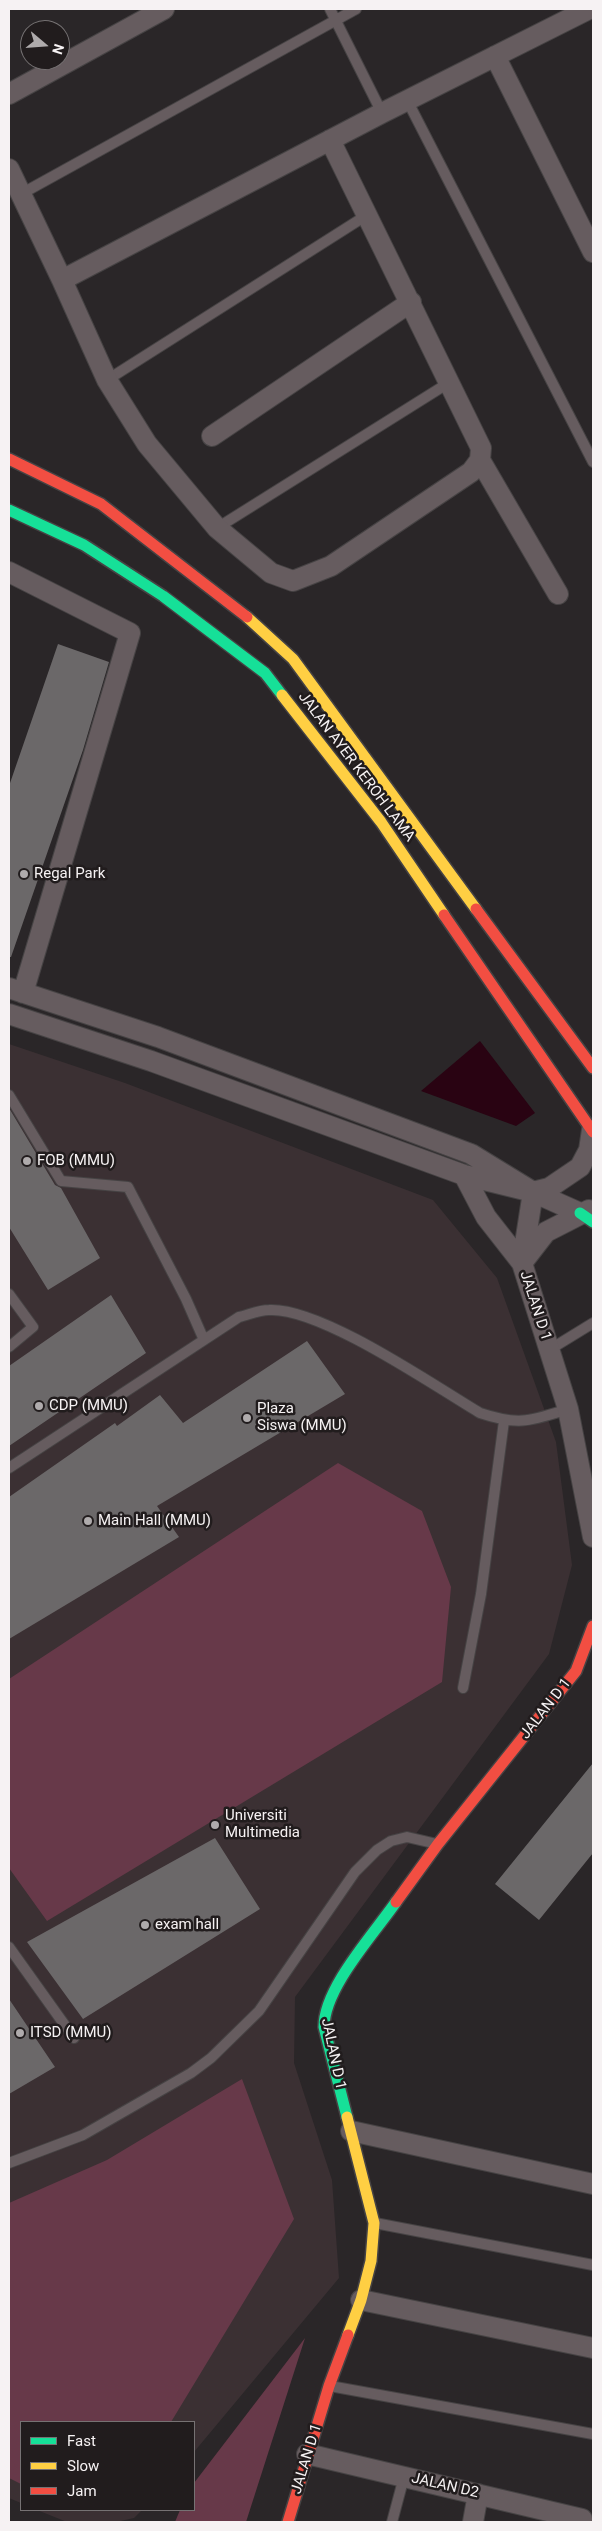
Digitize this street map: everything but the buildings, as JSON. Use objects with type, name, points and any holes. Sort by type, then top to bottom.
[{"type":"main road","name":"JALAN AYER KEROH LAMA","points":[[9,459],[101,504],[252,621],[294,659],[593,1068]]},
{"type":"main road","name":"JALAN AYER KEROH LAMA","points":[[9,510],[84,546],[163,596],[265,673],[381,822],[592,1131]]},
{"type":"main road","name":"JALAN D 1","points":[[288,2522],[329,2386],[361,2300],[371,2262],[374,2223],[324,2027],[324,2013],[335,1986],[438,1844],[576,1671],[593,1626]]},
{"type":"street","points":[[9,94],[164,9]]},
{"type":"street","points":[[62,280],[382,112],[588,9]]},
{"type":"street","points":[[495,56],[586,216],[593,252]]},
{"type":"street","points":[[9,169],[107,380],[147,444],[217,528],[271,573],[293,581],[331,566],[471,472],[480,460],[481,448],[330,140]]},
{"type":"street","points":[[212,436],[410,302]]},
{"type":"street","points":[[480,460],[558,594]]},
{"type":"street","points":[[9,572],[130,634],[16,990],[158,1037],[471,1154],[533,1192],[549,1188],[580,1167],[589,1150],[592,1131]]},
{"type":"street","points":[[9,1014],[151,1061],[464,1176],[533,1192],[589,1214]]},
{"type":"street","points":[[464,1176],[486,1217],[522,1263],[546,1232],[589,1214]]},
{"type":"street","name":"JALAN D 1","points":[[533,1192],[522,1263],[568,1409],[593,1537]]},
{"type":"street","points":[[351,2131],[593,2184]]},
{"type":"street","points":[[361,2300],[593,2348]]},
{"type":"street","name":"JALAN D2","points":[[307,2454],[582,2519]]},
{"type":"street","points":[[473,2522],[478,2494]]},
{"type":"lane","points":[[330,9],[382,112]]},
{"type":"lane","points":[[21,194],[356,9]]},
{"type":"lane","points":[[408,100],[593,462]]},
{"type":"lane","points":[[107,380],[367,215]]},
{"type":"lane","points":[[217,528],[450,382]]},
{"type":"lane","points":[[9,1095],[61,1181],[128,1187],[186,1298],[204,1340]]},
{"type":"lane","points":[[9,1294],[33,1328],[9,1347]]},
{"type":"lane","points":[[9,1468],[239,1317],[269,1310],[300,1314],[335,1328],[480,1413],[504,1421],[530,1422],[568,1409]]},
{"type":"lane","points":[[549,1350],[593,1323]]},
{"type":"lane","points":[[463,1688],[482,1594],[504,1421]]},
{"type":"lane","points":[[9,2163],[83,2135],[191,2073],[211,2058],[259,2011],[355,1872],[377,1850],[391,1841],[407,1836],[438,1844]]},
{"type":"lane","points":[[9,1947],[74,2038]]},
{"type":"lane","points":[[374,2223],[593,2265]]},
{"type":"lane","points":[[329,2386],[593,2434]]},
{"type":"lane","points":[[392,2522],[404,2477]]},
{"type":"shaded area","points":[[480,1041],[535,1113],[516,1126],[421,1091]]},
{"type":"shaded area","name":"Universiti Multimedia","points":[[9,1044],[125,1083],[433,1200],[497,1278],[556,1442],[572,1565],[549,1654],[295,1997],[294,2063],[332,2180],[339,2278],[195,2451],[195,2421],[20,2421],[20,2503],[9,2498]]},
{"type":"shaded area","points":[[338,1463],[422,1511],[451,1587],[442,1682],[47,1921],[9,1868],[9,1679]]},
{"type":"shaded area","points":[[242,2079],[294,2219],[172,2421],[20,2421],[20,2484],[9,2478],[9,2203],[107,2160]]},
{"type":"shaded area","points":[[305,2338],[246,2522],[175,2522],[180,2511],[195,2511],[195,2482]]},
{"type":"shaded area","points":[[40,2511],[141,2511],[134,2518],[116,2522],[67,2522]]},
{"type":"traffic: fast","points":[[9,510],[84,545],[163,596],[265,673],[282,695]]},
{"type":"traffic: fast","points":[[580,1213],[593,1222]]},
{"type":"traffic: fast","points":[[347,2117],[324,2027],[326,2012],[332,1996],[351,1962],[396,1902]]},
{"type":"traffic: slow","points":[[247,617],[293,659],[476,909]]},
{"type":"traffic: slow","points":[[282,695],[381,822],[444,915]]},
{"type":"traffic: slow","points":[[347,2117],[374,2223],[371,2261],[361,2300],[348,2335]]},
{"type":"traffic: jam","points":[[9,459],[101,504],[247,617]]},
{"type":"traffic: jam","points":[[476,909],[593,1068]]},
{"type":"traffic: jam","points":[[444,915],[593,1132]]},
{"type":"traffic: jam","points":[[396,1902],[438,1844],[576,1671],[593,1626]]},
{"type":"traffic: jam","points":[[288,2522],[329,2386],[348,2335]]},
{"type":"place","name":"Regal Park","points":[[24,874]]},
{"type":"place","name":"FOB (MMU)","points":[[27,1161]]},
{"type":"place","name":"CDP (MMU)","points":[[39,1406]]},
{"type":"place","name":"Plaza Siswa (MMU)","points":[[247,1418]]},
{"type":"place","name":"Main Hall (MMU)","points":[[88,1521]]},
{"type":"place","name":"Universiti Multimedia","points":[[215,1825]]},
{"type":"place","name":"exam hall","points":[[145,1925]]},
{"type":"place","name":"ITSD (MMU)","points":[[20,2033]]}]
